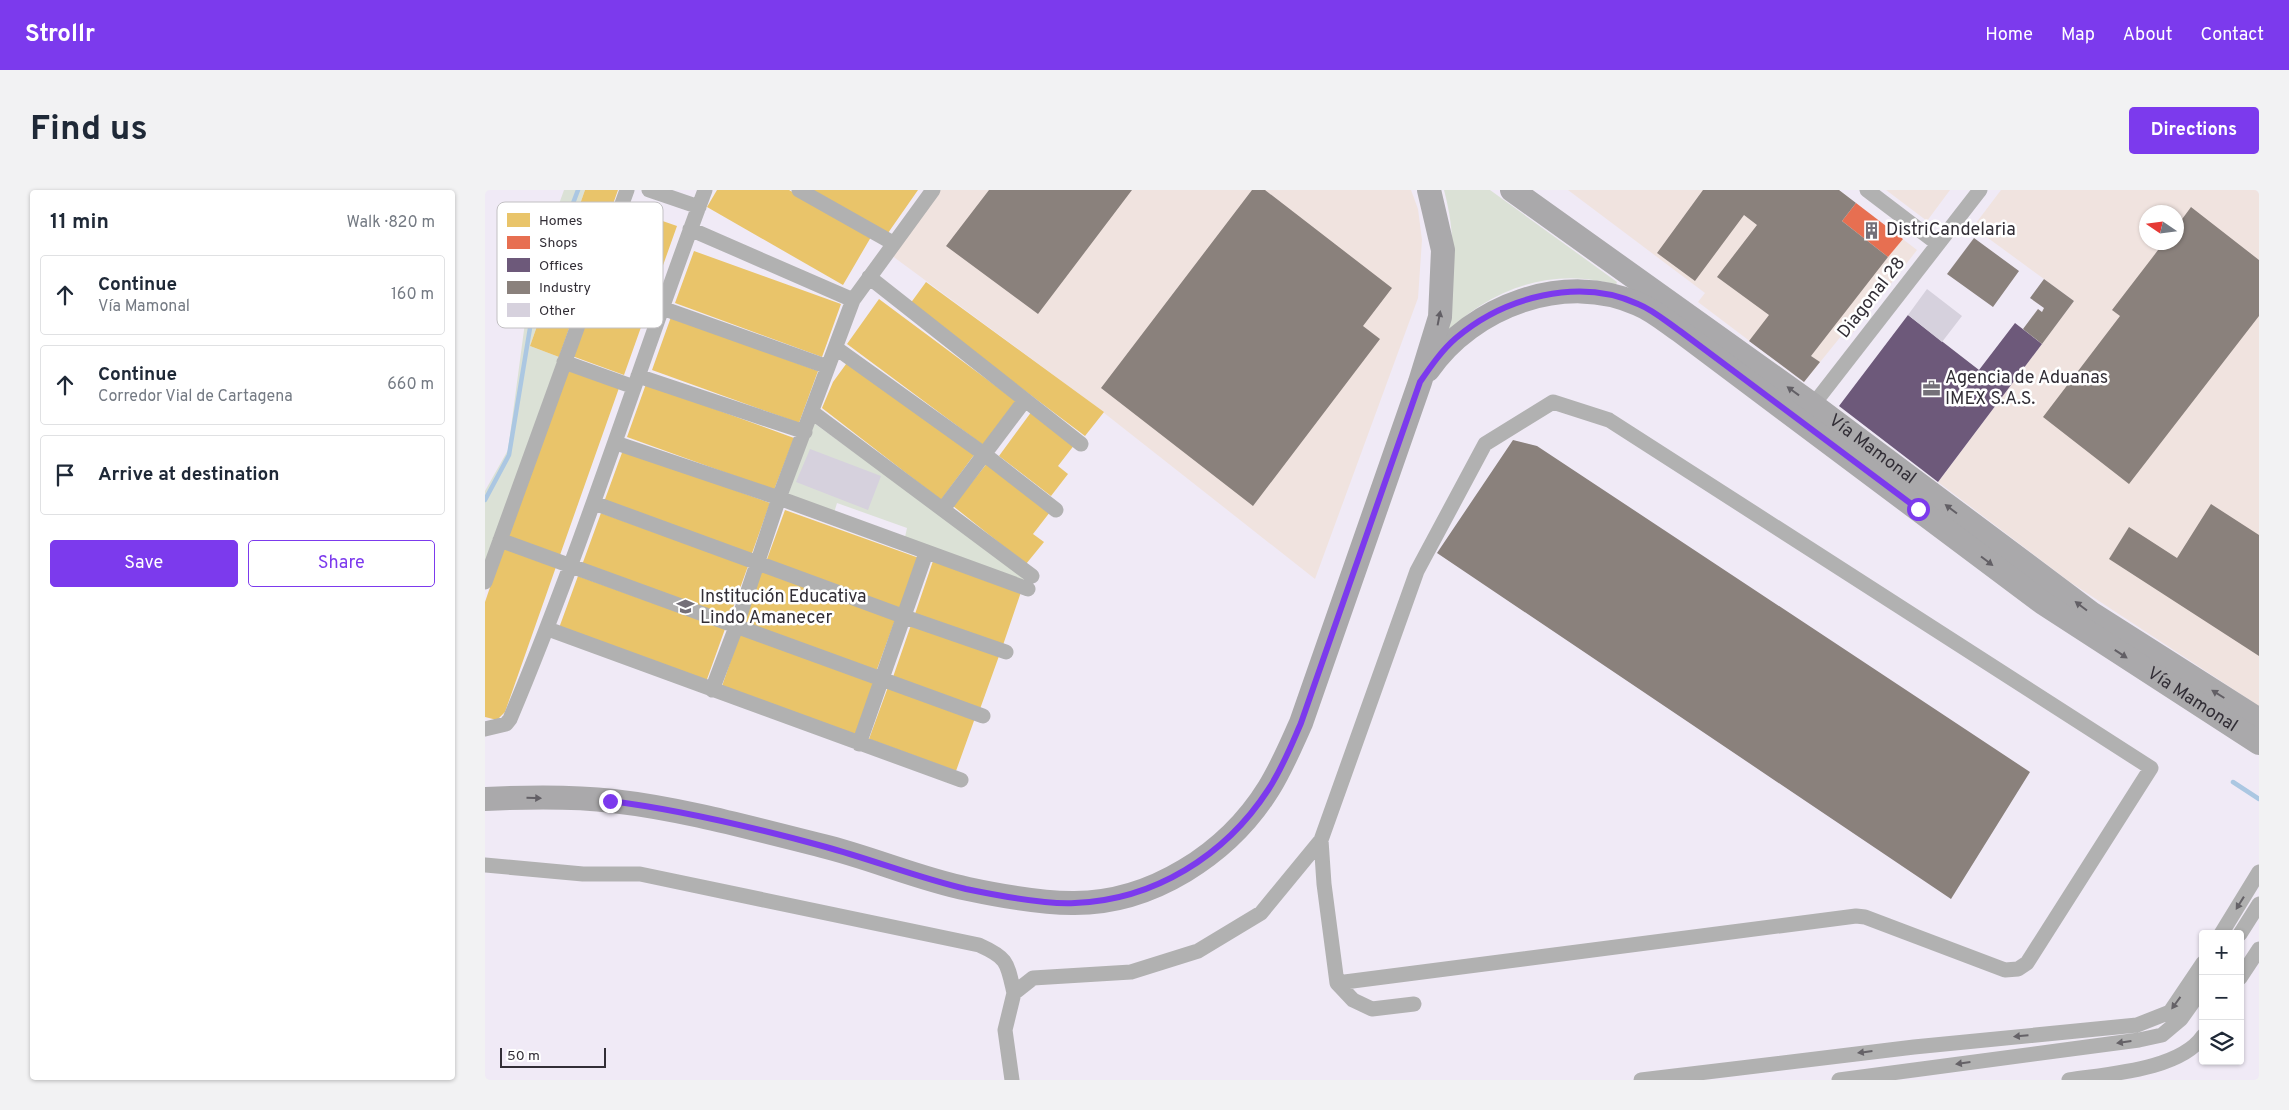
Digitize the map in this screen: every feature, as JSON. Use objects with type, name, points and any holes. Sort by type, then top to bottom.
[{"type":"main road","points":[[485,799],[524,798],[610,801],[672,810],[826,847],[966,889],[1050,902],[1096,902],[1132,895],[1158,885],[1185,871],[1228,839],[1251,814],[1268,790],[1286,758],[1301,723],[1420,382],[1440,317],[1443,250],[1429,190]]},
{"type":"main road","name":"Vía Mamonal","points":[[1512,190],[1813,405],[2091,613],[2259,720]]},
{"type":"main road","name":"Vía Mamonal","points":[[1420,382],[1436,358],[1455,338],[1502,308],[1529,298],[1556,293],[1584,292],[1612,296],[1639,304],[1680,331],[2043,603],[2259,743]]},
{"type":"street","points":[[623,202],[627,190]]},
{"type":"street","points":[[649,190],[699,206]]},
{"type":"street","points":[[663,305],[705,190]]},
{"type":"street","points":[[799,190],[893,243]]},
{"type":"street","points":[[712,690],[736,627],[779,498],[853,300],[933,190]]},
{"type":"street","points":[[1867,190],[1938,244]]},
{"type":"street","name":"Diagonal 28","points":[[1813,405],[1980,190]]},
{"type":"street","points":[[690,229],[853,300]]},
{"type":"street","points":[[869,277],[1081,444]]},
{"type":"street","points":[[663,308],[827,368]]},
{"type":"street","points":[[485,582],[576,328]]},
{"type":"street","points":[[485,729],[506,724],[510,719],[548,630],[617,443],[655,328]]},
{"type":"street","points":[[836,348],[984,454],[1056,510]]},
{"type":"street","points":[[564,362],[636,381],[805,432]]},
{"type":"street","points":[[943,509],[1025,400]]},
{"type":"street","points":[[1014,993],[1033,978],[1131,972],[1198,951],[1261,913],[1321,840],[1421,563],[1485,444],[1553,402],[1609,420],[2151,768],[2027,962],[2017,968],[2005,970],[1865,917],[1856,916],[1337,983]]},
{"type":"street","points":[[617,443],[779,498],[926,553],[1030,582],[943,509],[812,412]]},
{"type":"street","points":[[594,503],[1006,652]]},
{"type":"street","points":[[500,540],[983,716]]},
{"type":"street","points":[[859,744],[926,553]]},
{"type":"street","points":[[548,630],[961,780]]},
{"type":"street","points":[[1321,840],[1324,884],[1337,983],[1353,1000],[1372,1010],[1414,1004]]},
{"type":"street","points":[[485,865],[583,874],[640,874],[979,945],[999,954],[1007,965],[1014,993],[1005,1030],[1012,1080]]},
{"type":"street","points":[[2223,930],[2259,872]]},
{"type":"street","points":[[2243,930],[2259,904]]},
{"type":"street","points":[[2242,975],[2259,949]]},
{"type":"street","points":[[1641,1080],[1914,1046],[2137,1025],[2170,1012],[2199,969]]},
{"type":"street","points":[[1839,1080],[2139,1040],[2162,1035],[2181,1019],[2199,994]]},
{"type":"street","points":[[2069,1080],[2147,1067],[2170,1060],[2177,1057],[2199,1039]]},
{"type":"shaded area","points":[[564,190],[585,190],[581,202],[560,202]]},
{"type":"shaded area","points":[[940,190],[1411,190],[1418,209],[1422,240],[1418,298],[1315,579],[1094,405],[891,255]]},
{"type":"shaded area","points":[[1444,190],[1490,190],[1617,282],[1616,285],[1569,278],[1545,280],[1522,286],[1500,294],[1480,306],[1460,320],[1443,337],[1452,264],[1449,210]]},
{"type":"shaded area","points":[[1568,190],[1839,190],[1917,250],[1848,339],[1842,335],[1804,382],[1698,302],[1705,293]]},
{"type":"shaded area","points":[[1886,190],[1950,190],[1927,221]]},
{"type":"shaded area","points":[[2001,190],[2259,190],[2259,706],[2070,582],[1938,482],[2074,301],[1973,227]]},
{"type":"shaded area","points":[[524,328],[536,328],[530,346],[559,357],[485,563],[485,491],[508,450]]},
{"type":"shaded area","points":[[814,423],[1031,580],[1029,585],[905,537],[907,528],[837,503],[834,513],[788,495]]},
{"type":"building: Homes","points":[[585,190],[618,190],[614,202],[581,202]]},
{"type":"building: Homes","points":[[717,190],[789,190],[871,237],[843,285],[707,207]]},
{"type":"building: Homes","points":[[813,190],[918,190],[888,233]]},
{"type":"building: Homes","points":[[663,221],[677,226],[663,265]]},
{"type":"building: Homes","points":[[694,251],[841,304],[822,357],[675,303]]},
{"type":"building: Homes","points":[[926,282],[1104,412],[1085,436],[910,304]]},
{"type":"building: Homes","points":[[879,299],[1016,401],[983,445],[847,344]]},
{"type":"building: Homes","points":[[671,317],[818,371],[799,423],[652,370]]},
{"type":"building: Homes","points":[[536,328],[569,328],[559,357],[530,346]]},
{"type":"building: Homes","points":[[582,328],[641,328],[624,375],[572,356]]},
{"type":"building: Homes","points":[[849,360],[974,455],[941,500],[822,408],[833,382]]},
{"type":"building: Homes","points":[[567,370],[619,388],[560,555],[508,537]]},
{"type":"building: Homes","points":[[646,384],[794,438],[774,490],[627,437]]},
{"type":"building: Homes","points":[[1032,411],[1075,444],[1058,466],[1068,474],[1051,496],[999,456]]},
{"type":"building: Homes","points":[[623,450],[770,503],[751,556],[604,502]]},
{"type":"building: Homes","points":[[988,462],[1050,512],[1033,534],[1044,542],[1026,564],[953,506]]},
{"type":"building: Homes","points":[[785,510],[919,558],[900,611],[766,562]]},
{"type":"building: Homes","points":[[601,513],[748,566],[729,619],[582,565]]},
{"type":"building: Homes","points":[[504,546],[557,564],[505,712],[497,720],[485,717],[485,602]]},
{"type":"building: Homes","points":[[933,561],[1021,592],[1003,645],[915,614]]},
{"type":"building: Homes","points":[[761,571],[895,620],[876,672],[743,623]]},
{"type":"building: Homes","points":[[578,576],[725,629],[706,682],[559,628]]},
{"type":"building: Homes","points":[[911,625],[999,656],[980,709],[893,677]]},
{"type":"building: Homes","points":[[740,634],[874,682],[855,735],[722,686]]},
{"type":"building: Homes","points":[[888,687],[975,718],[956,771],[869,739]]},
{"type":"building: Shops","name":"DistriCandelaria","points":[[1856,203],[1903,239],[1888,257],[1842,221]]},
{"type":"building: Offices","name":"Agencia de Aduanas IMEX S.A.S.","points":[[1908,315],[1979,370],[2015,323],[2042,344],[1938,482],[1839,406]]},
{"type":"building: Industry","points":[[989,190],[1132,190],[1038,314],[946,246]]},
{"type":"building: Industry","points":[[1252,190],[1265,190],[1392,288],[1363,326],[1380,339],[1253,506],[1101,388]]},
{"type":"building: Industry","points":[[1703,190],[1839,190],[1856,203],[1842,221],[1888,257],[1811,356],[1820,362],[1804,382],[1749,341],[1769,315],[1717,277],[1757,225],[1744,215],[1695,281],[1657,253]]},
{"type":"building: Industry","points":[[2191,207],[2259,260],[2259,316],[2129,484],[2043,417],[2120,316],[2112,310],[2158,250],[2184,250],[2184,216]]},
{"type":"building: Industry","points":[[1974,238],[2019,271],[1993,307],[1947,274]]},
{"type":"building: Industry","points":[[2044,279],[2074,301],[2042,344],[2023,329],[2038,309],[2042,312],[2044,308],[2030,298]]},
{"type":"building: Industry","points":[[1513,440],[1537,446],[2030,772],[1951,899],[1437,553]]},
{"type":"building: Industry","points":[[2211,504],[2259,535],[2259,656],[2109,559],[2129,527],[2177,558]]},
{"type":"building: Other","points":[[1927,289],[1962,316],[1942,342],[1908,315]]},
{"type":"building: Other","points":[[810,449],[881,476],[868,510],[796,482]]},
{"type":"waterway","points":[[574,202],[578,190]]},
{"type":"waterway","points":[[485,500],[509,455],[530,328]]},
{"type":"waterway","points":[[2233,782],[2259,799]]},
{"type":"place","name":"DistriCandelaria","points":[[1872,230]]},
{"type":"place","name":"Agencia de Aduanas IMEX S.A.S.","points":[[1931,388]]},
{"type":"place","name":"Institución Educativa Lindo Amanecer","points":[[686,607]]},
{"type":"route","points":[[610,801],[672,810],[826,847],[966,889],[1050,902],[1073,904],[1132,895],[1158,885],[1185,871],[1228,839],[1251,814],[1268,790],[1286,758],[1301,723],[1420,382],[1436,358],[1455,338],[1478,321],[1502,308],[1529,298],[1556,293],[1584,292],[1612,296],[1639,304],[1680,331],[1918,509]]}]
